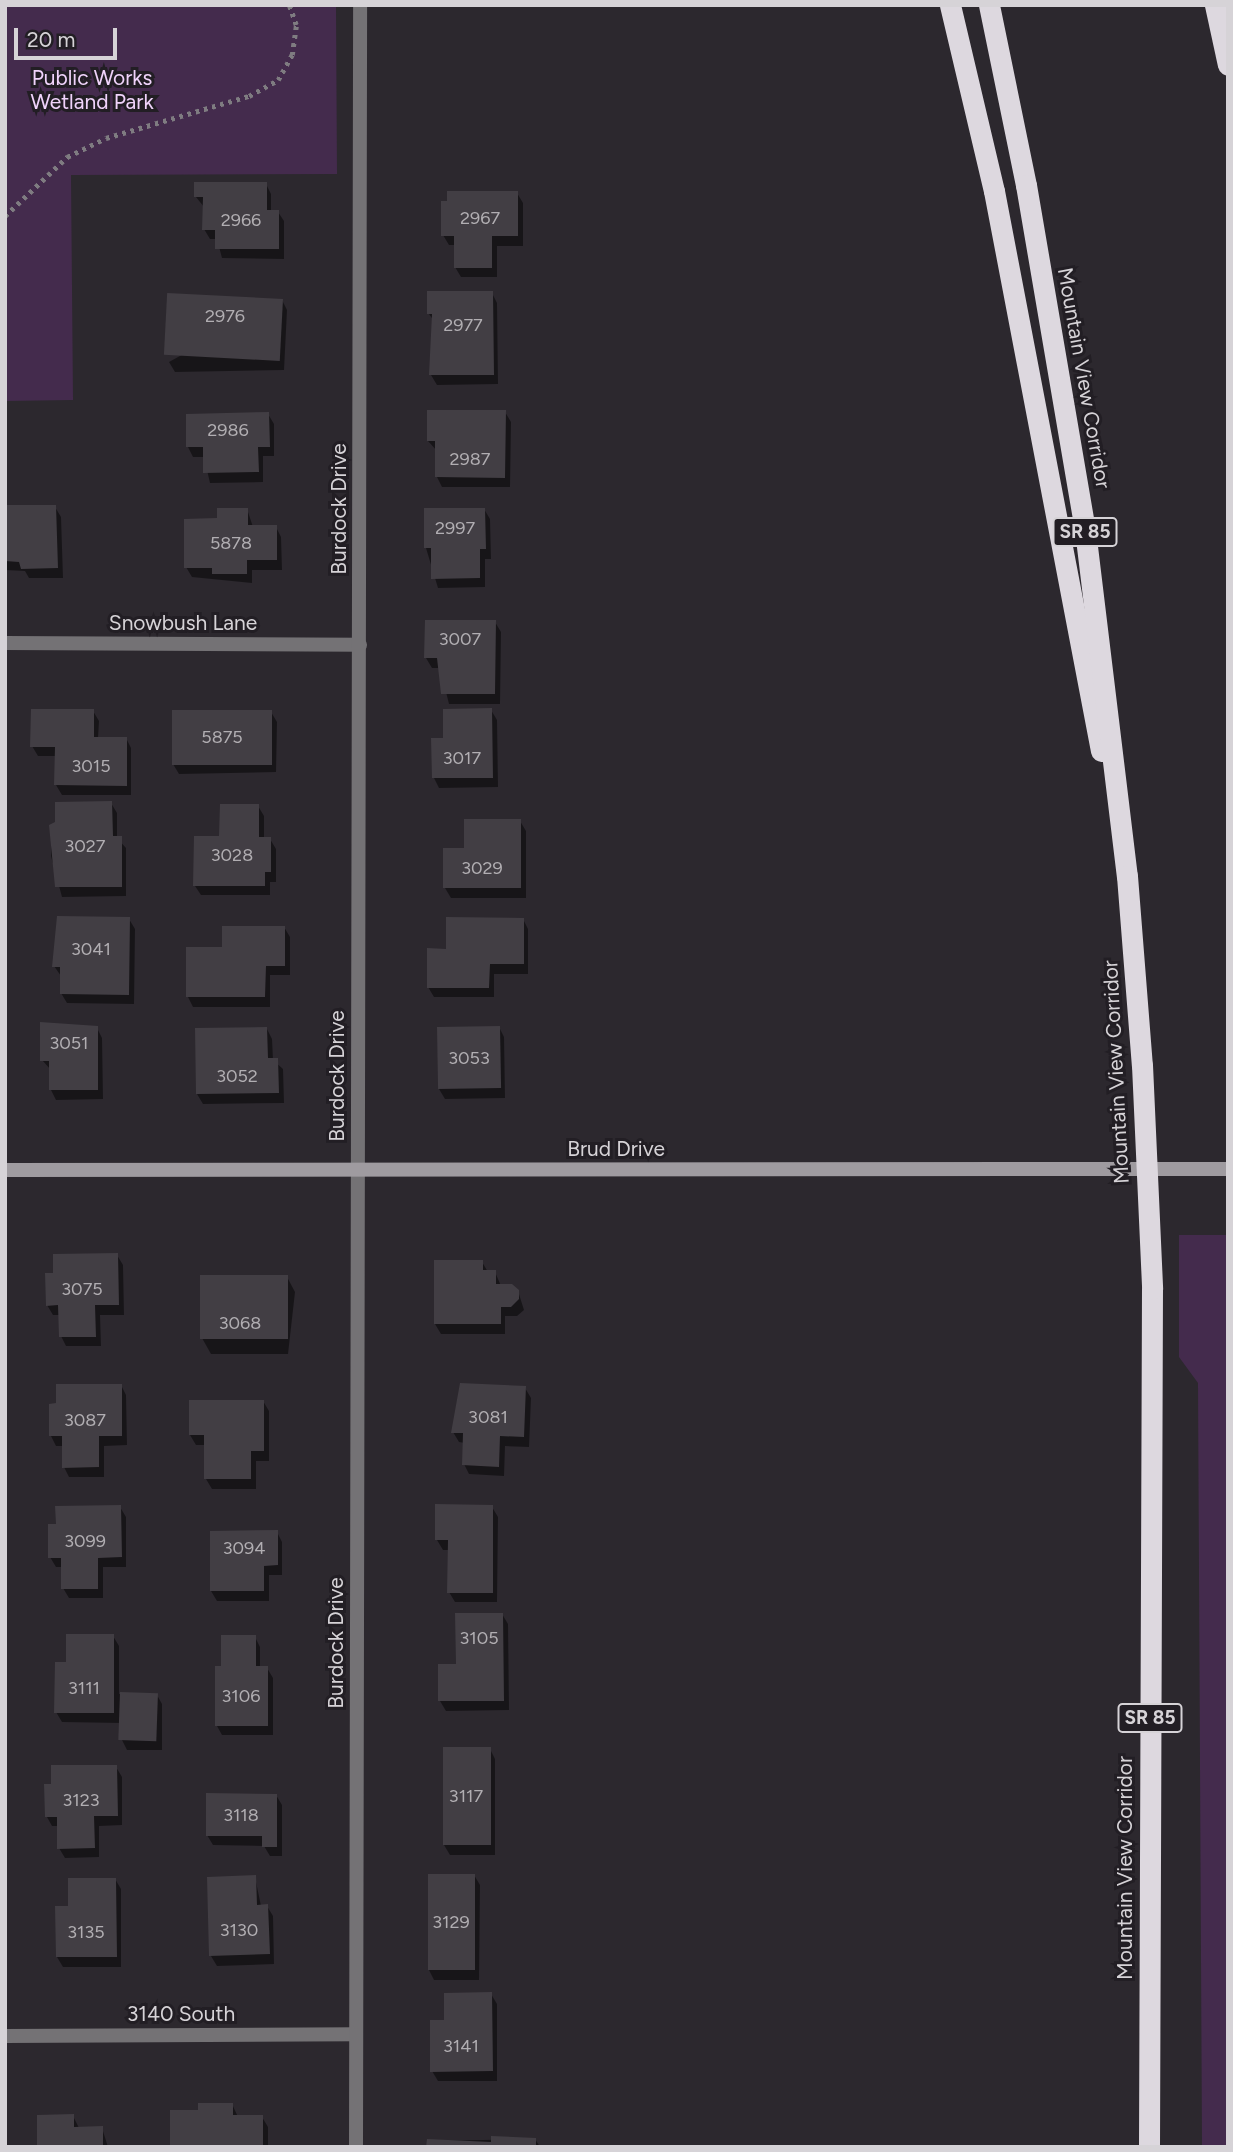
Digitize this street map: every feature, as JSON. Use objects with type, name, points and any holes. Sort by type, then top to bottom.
[{"type":"highway","points":[[950,5],[994,191],[1127,876]]},
{"type":"highway","name":"Mountain View Corridor","points":[[989,5],[1068,425],[1106,687],[1127,876],[1142,1065],[1152,1289],[1149,2147]]},
{"type":"highway","points":[[1215,5],[1228,65]]},
{"type":"main road","name":"Brud Drive","points":[[5,1170],[1228,1170]]},
{"type":"street","name":"Burdock Drive","points":[[356,2147],[360,5]]},
{"type":"street","name":"Snowbush Lane","points":[[5,643],[360,645]]},
{"type":"street","name":"3140 South","points":[[5,2036],[356,2034]]},
{"type":"path","points":[[5,216],[77,152],[106,138],[249,96],[278,80],[292,55],[296,25],[289,5]]},
{"type":"green space","name":"Public Works Wetland Park","points":[[5,5],[336,5],[337,174],[71,175],[73,400],[5,401]]},
{"type":"green space","points":[[1179,1235],[1228,1235],[1228,2147],[1202,2147],[1198,1383],[1179,1357]]},
{"type":"building","points":[[194,182],[267,182],[267,210],[279,210],[279,249],[215,249],[215,230],[202,230],[203,197],[194,197]]},
{"type":"building","points":[[447,191],[518,191],[518,236],[492,236],[492,268],[454,268],[454,236],[441,236],[441,201],[447,201]]},
{"type":"building","points":[[427,291],[493,291],[494,375],[429,375],[432,314],[427,314]]},
{"type":"building","points":[[167,293],[283,299],[280,361],[164,355]]},
{"type":"building","points":[[427,410],[506,410],[505,478],[435,477],[435,441],[427,441]]},
{"type":"building","points":[[269,412],[270,447],[258,447],[259,472],[203,473],[203,447],[186,447],[186,414]]},
{"type":"building","points":[[5,505],[56,505],[58,568],[21,569],[19,562],[5,561]]},
{"type":"building","points":[[217,508],[248,508],[248,525],[277,525],[277,560],[247,560],[247,574],[212,574],[212,568],[184,568],[184,519],[217,518]]},
{"type":"building","points":[[424,508],[485,508],[486,549],[480,549],[480,578],[431,579],[431,548],[424,548]]},
{"type":"building","points":[[425,620],[496,620],[495,694],[441,694],[437,658],[424,658]]},
{"type":"building","points":[[492,708],[493,778],[432,778],[431,738],[443,738],[443,709]]},
{"type":"building","points":[[31,709],[94,709],[94,737],[127,737],[127,786],[54,785],[55,747],[30,747]]},
{"type":"building","points":[[172,710],[272,710],[272,765],[172,765]]},
{"type":"building","points":[[112,801],[113,836],[122,836],[122,887],[55,887],[49,825],[55,822],[55,802]]},
{"type":"building","points":[[220,804],[259,804],[259,837],[271,837],[271,872],[265,872],[265,886],[193,886],[194,836],[219,836]]},
{"type":"building","points":[[464,819],[521,819],[521,888],[443,888],[443,848],[464,848]]},
{"type":"building","points":[[57,916],[130,917],[129,995],[60,994],[60,967],[52,967]]},
{"type":"building","points":[[446,917],[524,918],[524,964],[490,964],[489,988],[427,988],[427,948],[446,949]]},
{"type":"building","points":[[222,926],[285,926],[285,966],[266,966],[265,997],[186,997],[186,947],[222,947]]},
{"type":"building","points":[[40,1022],[98,1026],[98,1090],[49,1090],[49,1061],[40,1061]]},
{"type":"building","points":[[500,1026],[501,1088],[438,1089],[437,1027]]},
{"type":"building","points":[[267,1027],[268,1058],[278,1058],[279,1093],[196,1094],[195,1028]]},
{"type":"building","points":[[118,1253],[119,1305],[95,1305],[96,1337],[59,1337],[58,1305],[46,1306],[45,1273],[53,1273],[53,1254]]},
{"type":"building","points":[[434,1260],[483,1260],[483,1270],[496,1270],[496,1284],[512,1284],[519,1290],[519,1299],[511,1307],[501,1307],[501,1324],[434,1324]]},
{"type":"building","points":[[200,1275],[288,1275],[288,1339],[200,1339]]},
{"type":"building","points":[[460,1383],[526,1386],[524,1437],[500,1436],[499,1467],[462,1465],[463,1433],[451,1433]]},
{"type":"building","points":[[56,1384],[122,1384],[122,1436],[99,1436],[99,1467],[62,1468],[62,1436],[49,1436],[49,1404],[56,1403]]},
{"type":"building","points":[[189,1400],[264,1400],[264,1451],[251,1451],[251,1479],[204,1479],[204,1435],[189,1435]]},
{"type":"building","points":[[435,1504],[493,1505],[493,1593],[447,1593],[448,1540],[435,1540]]},
{"type":"building","points":[[121,1505],[122,1557],[98,1558],[98,1589],[61,1589],[61,1558],[48,1558],[48,1524],[56,1524],[55,1506]]},
{"type":"building","points":[[278,1530],[278,1565],[264,1566],[264,1591],[210,1591],[210,1531]]},
{"type":"building","points":[[455,1613],[503,1613],[504,1701],[438,1701],[438,1664],[456,1664]]},
{"type":"building","points":[[66,1634],[114,1634],[114,1713],[54,1713],[55,1662],[66,1662]]},
{"type":"building","points":[[221,1635],[256,1635],[256,1666],[268,1666],[268,1726],[215,1726],[215,1666],[221,1666]]},
{"type":"building","points":[[120,1692],[158,1693],[156,1741],[118,1740]]},
{"type":"building","points":[[443,1747],[491,1747],[491,1845],[443,1845]]},
{"type":"building","points":[[51,1765],[117,1765],[118,1816],[94,1816],[95,1848],[57,1849],[57,1817],[45,1817],[44,1784],[51,1784]]},
{"type":"building","points":[[206,1793],[277,1794],[277,1847],[262,1847],[262,1836],[206,1836]]},
{"type":"building","points":[[428,1874],[475,1874],[475,1970],[428,1970]]},
{"type":"building","points":[[256,1875],[257,1905],[268,1904],[270,1954],[209,1956],[207,1877]]},
{"type":"building","points":[[68,1878],[116,1878],[117,1957],[56,1957],[55,1906],[68,1906]]},
{"type":"building","points":[[492,1992],[493,2071],[430,2072],[430,2020],[444,2020],[444,1993]]},
{"type":"building","points":[[198,2103],[233,2103],[233,2115],[263,2115],[263,2147],[170,2147],[170,2110],[198,2110]]},
{"type":"building","points":[[74,2114],[74,2127],[103,2126],[103,2147],[37,2147],[37,2115]]},
{"type":"building","points":[[491,2136],[536,2138],[536,2147],[426,2147],[427,2139],[491,2142]]}]
